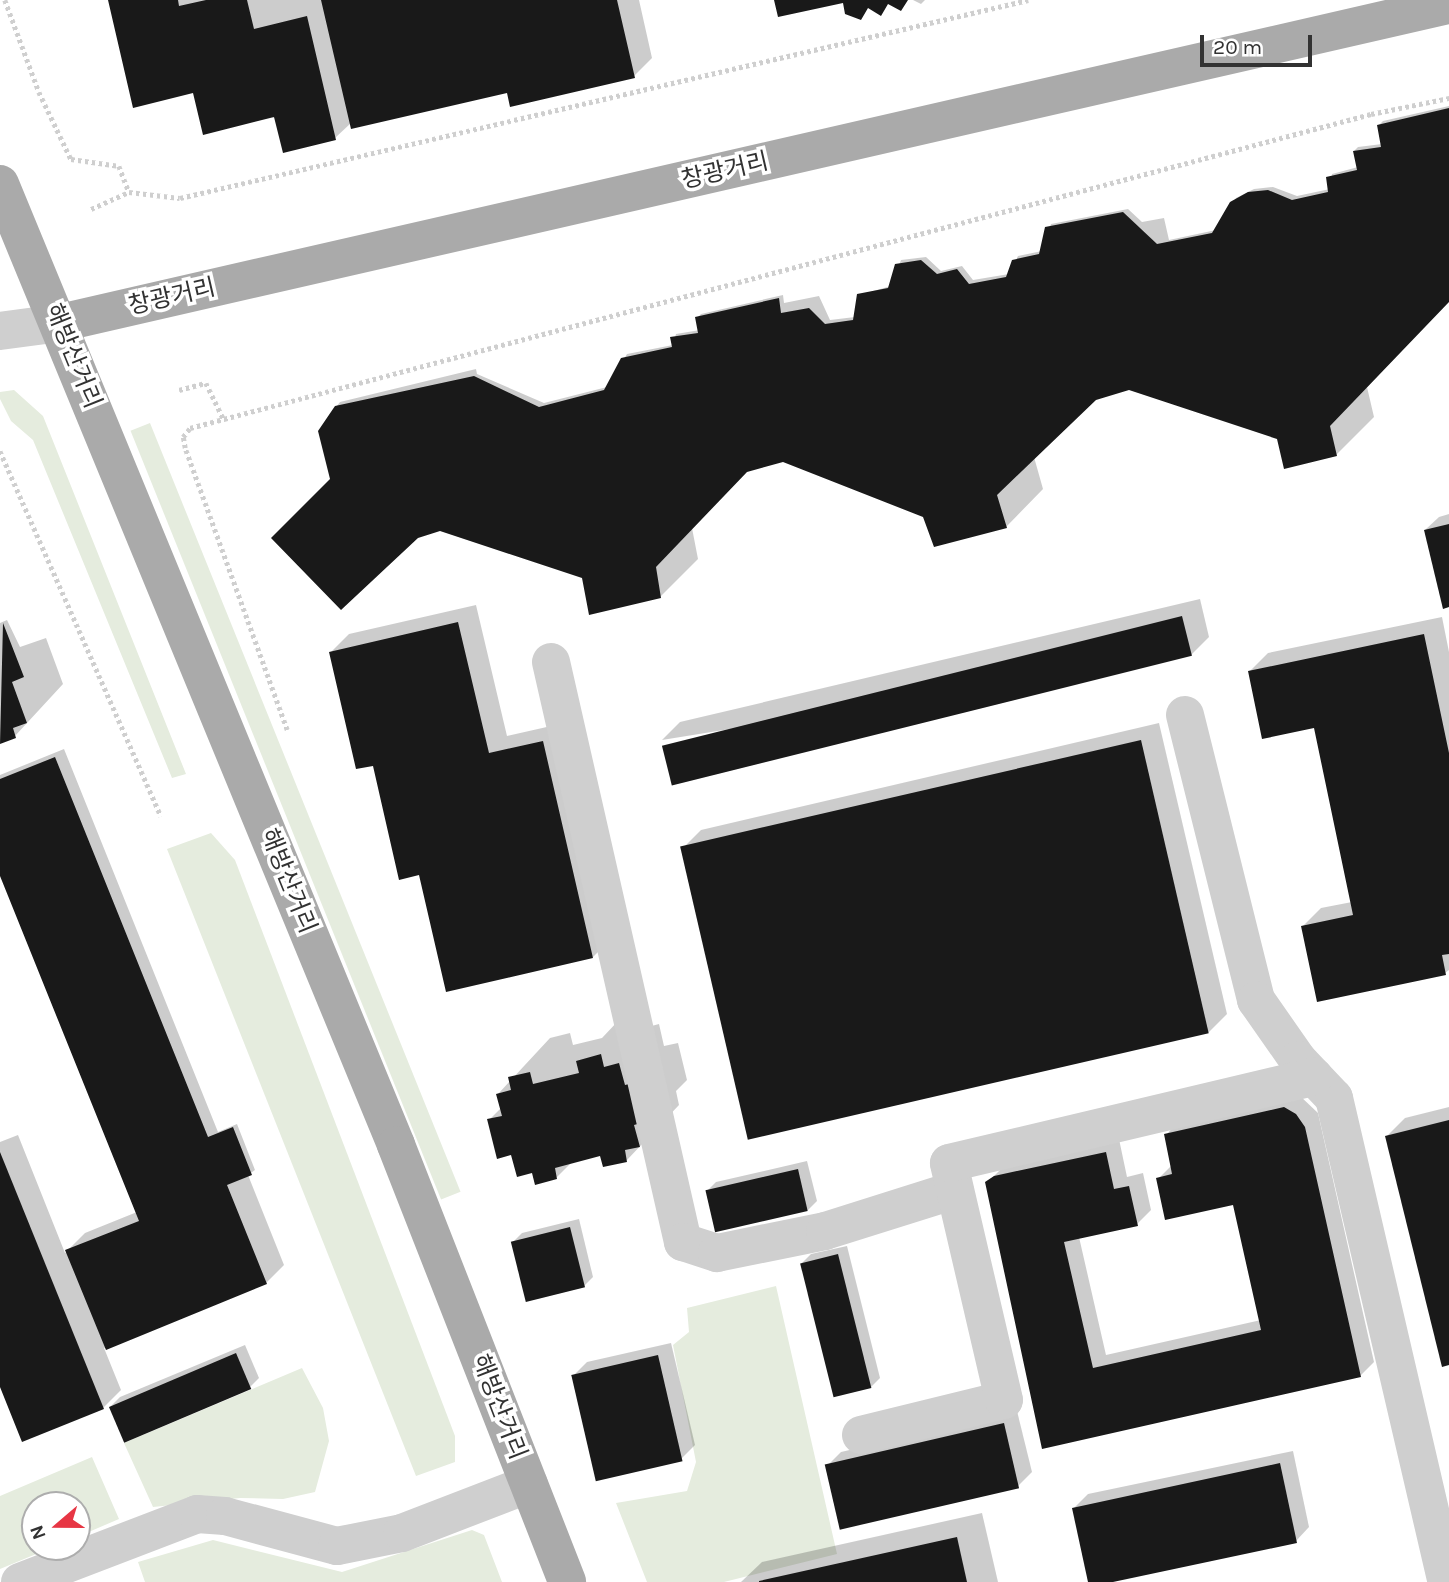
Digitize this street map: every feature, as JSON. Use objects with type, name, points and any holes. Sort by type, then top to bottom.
[{"type":"main road","name":"창광거리","points":[[60,323],[1449,5]]},
{"type":"main road","name":"해방산거리","points":[[0,184],[60,323],[396,1145],[567,1582]]},
{"type":"street","name":"창광거리","points":[[0,331],[60,323]]},
{"type":"street","points":[[551,662],[683,1242],[717,1253],[825,1231],[955,1190]]},
{"type":"street","points":[[1185,715],[1256,1000],[1314,1077],[1334,1098],[1447,1582]]},
{"type":"street","points":[[861,1435],[1004,1400],[949,1163],[1314,1077]]},
{"type":"street","points":[[20,1582],[197,1514],[225,1516],[337,1546],[402,1533],[528,1484]]},
{"type":"path","points":[[5,0],[39,92],[71,159],[118,166],[129,192]]},
{"type":"path","points":[[91,209],[129,192],[180,198],[1028,0]]},
{"type":"path","points":[[287,730],[185,448],[183,437],[190,428],[1371,114],[1449,98]]},
{"type":"path","points":[[179,390],[206,383],[223,418]]},
{"type":"path","points":[[0,451],[161,816]]},
{"type":"shaded area","points":[[14,390],[43,416],[186,774],[172,778],[33,440],[11,421],[0,399],[0,392]]},
{"type":"shaded area","points":[[150,423],[461,1192],[441,1200],[131,431]]},
{"type":"shaded area","points":[[211,833],[235,860],[455,1436],[455,1462],[416,1476],[167,849]]},
{"type":"shaded area","points":[[776,1286],[837,1554],[724,1582],[647,1582],[616,1503],[687,1491],[696,1462],[673,1345],[689,1332],[687,1308]]},
{"type":"shaded area","points":[[302,1368],[323,1408],[329,1441],[315,1492],[283,1499],[240,1498],[153,1507],[124,1443]]},
{"type":"shaded area","points":[[92,1457],[119,1519],[91,1531],[91,1491],[21,1491],[21,1560],[0,1569],[0,1496]]},
{"type":"shaded area","points":[[472,1530],[484,1535],[502,1582],[145,1582],[138,1562],[213,1540],[342,1572]]},
{"type":"building","points":[[108,0],[178,0],[179,6],[206,0],[247,0],[254,29],[307,16],[336,140],[283,153],[274,117],[203,135],[193,93],[133,108]]},
{"type":"building","points":[[321,0],[617,0],[635,78],[510,107],[507,93],[351,129]]},
{"type":"building","points":[[774,0],[908,0],[901,11],[888,4],[881,16],[868,8],[861,20],[845,14],[843,3],[778,17]]},
{"type":"building","points":[[1449,108],[1449,302],[1330,426],[1337,456],[1284,469],[1277,439],[1129,390],[1096,400],[997,495],[1007,528],[934,547],[923,517],[783,462],[747,472],[656,567],[661,598],[589,615],[582,578],[440,531],[418,538],[341,610],[271,538],[330,479],[318,431],[335,406],[474,376],[539,407],[604,390],[621,358],[672,347],[670,337],[698,333],[695,317],[779,298],[781,313],[809,308],[825,324],[853,320],[857,294],[888,288],[895,264],[921,260],[937,274],[957,269],[969,284],[1006,277],[1012,260],[1039,254],[1045,227],[1123,212],[1157,244],[1212,233],[1230,202],[1248,192],[1268,190],[1292,200],[1328,192],[1326,177],[1357,170],[1353,151],[1381,147],[1377,125]]},
{"type":"building","points":[[1449,524],[1449,607],[1443,609],[1424,530]]},
{"type":"building","points":[[1182,616],[1192,656],[672,785],[662,746]]},
{"type":"building","points":[[458,622],[489,753],[543,741],[593,958],[446,992],[419,875],[399,880],[373,766],[356,769],[329,652]]},
{"type":"building","points":[[3,623],[24,677],[12,682],[27,723],[13,728],[16,738],[0,744]]},
{"type":"building","points":[[1424,634],[1449,753],[1449,954],[1442,955],[1446,975],[1317,1002],[1301,926],[1353,915],[1314,728],[1262,739],[1248,671]]},
{"type":"building","points":[[1141,740],[1209,1033],[748,1140],[680,846]]},
{"type":"building","points":[[55,757],[208,1137],[233,1127],[252,1175],[227,1185],[267,1284],[106,1350],[65,1250],[139,1221],[0,876],[0,779]]},
{"type":"building","points":[[601,1054],[604,1067],[619,1063],[625,1085],[638,1082],[648,1121],[634,1125],[640,1147],[625,1150],[627,1162],[603,1167],[600,1156],[555,1168],[557,1179],[535,1185],[532,1173],[517,1177],[511,1155],[497,1159],[487,1119],[502,1116],[496,1094],[511,1090],[508,1077],[530,1072],[533,1084],[579,1073],[576,1061]]},
{"type":"building","points":[[1284,1107],[1296,1114],[1305,1127],[1361,1377],[1042,1449],[985,1182],[994,1176],[1106,1152],[1114,1189],[1129,1186],[1138,1226],[1064,1242],[1093,1368],[1261,1330],[1233,1205],[1165,1220],[1156,1178],[1172,1174],[1164,1134]]},
{"type":"building","points":[[1449,1120],[1449,1365],[1442,1367],[1385,1136]]},
{"type":"building","points":[[0,1152],[104,1409],[22,1442],[0,1387]]},
{"type":"building","points":[[798,1169],[808,1211],[715,1232],[705,1190]]},
{"type":"building","points":[[570,1227],[585,1287],[526,1302],[511,1242]]},
{"type":"building","points":[[838,1254],[871,1388],[834,1397],[800,1263]]},
{"type":"building","points":[[236,1353],[251,1389],[124,1443],[109,1407]]},
{"type":"building","points":[[658,1355],[683,1461],[596,1481],[571,1375]]},
{"type":"building","points":[[1004,1423],[1019,1488],[840,1530],[825,1464]]},
{"type":"building","points":[[1280,1463],[1297,1543],[1113,1582],[1088,1582],[1072,1508]]},
{"type":"building","points":[[957,1537],[967,1582],[759,1582],[759,1581]]}]
